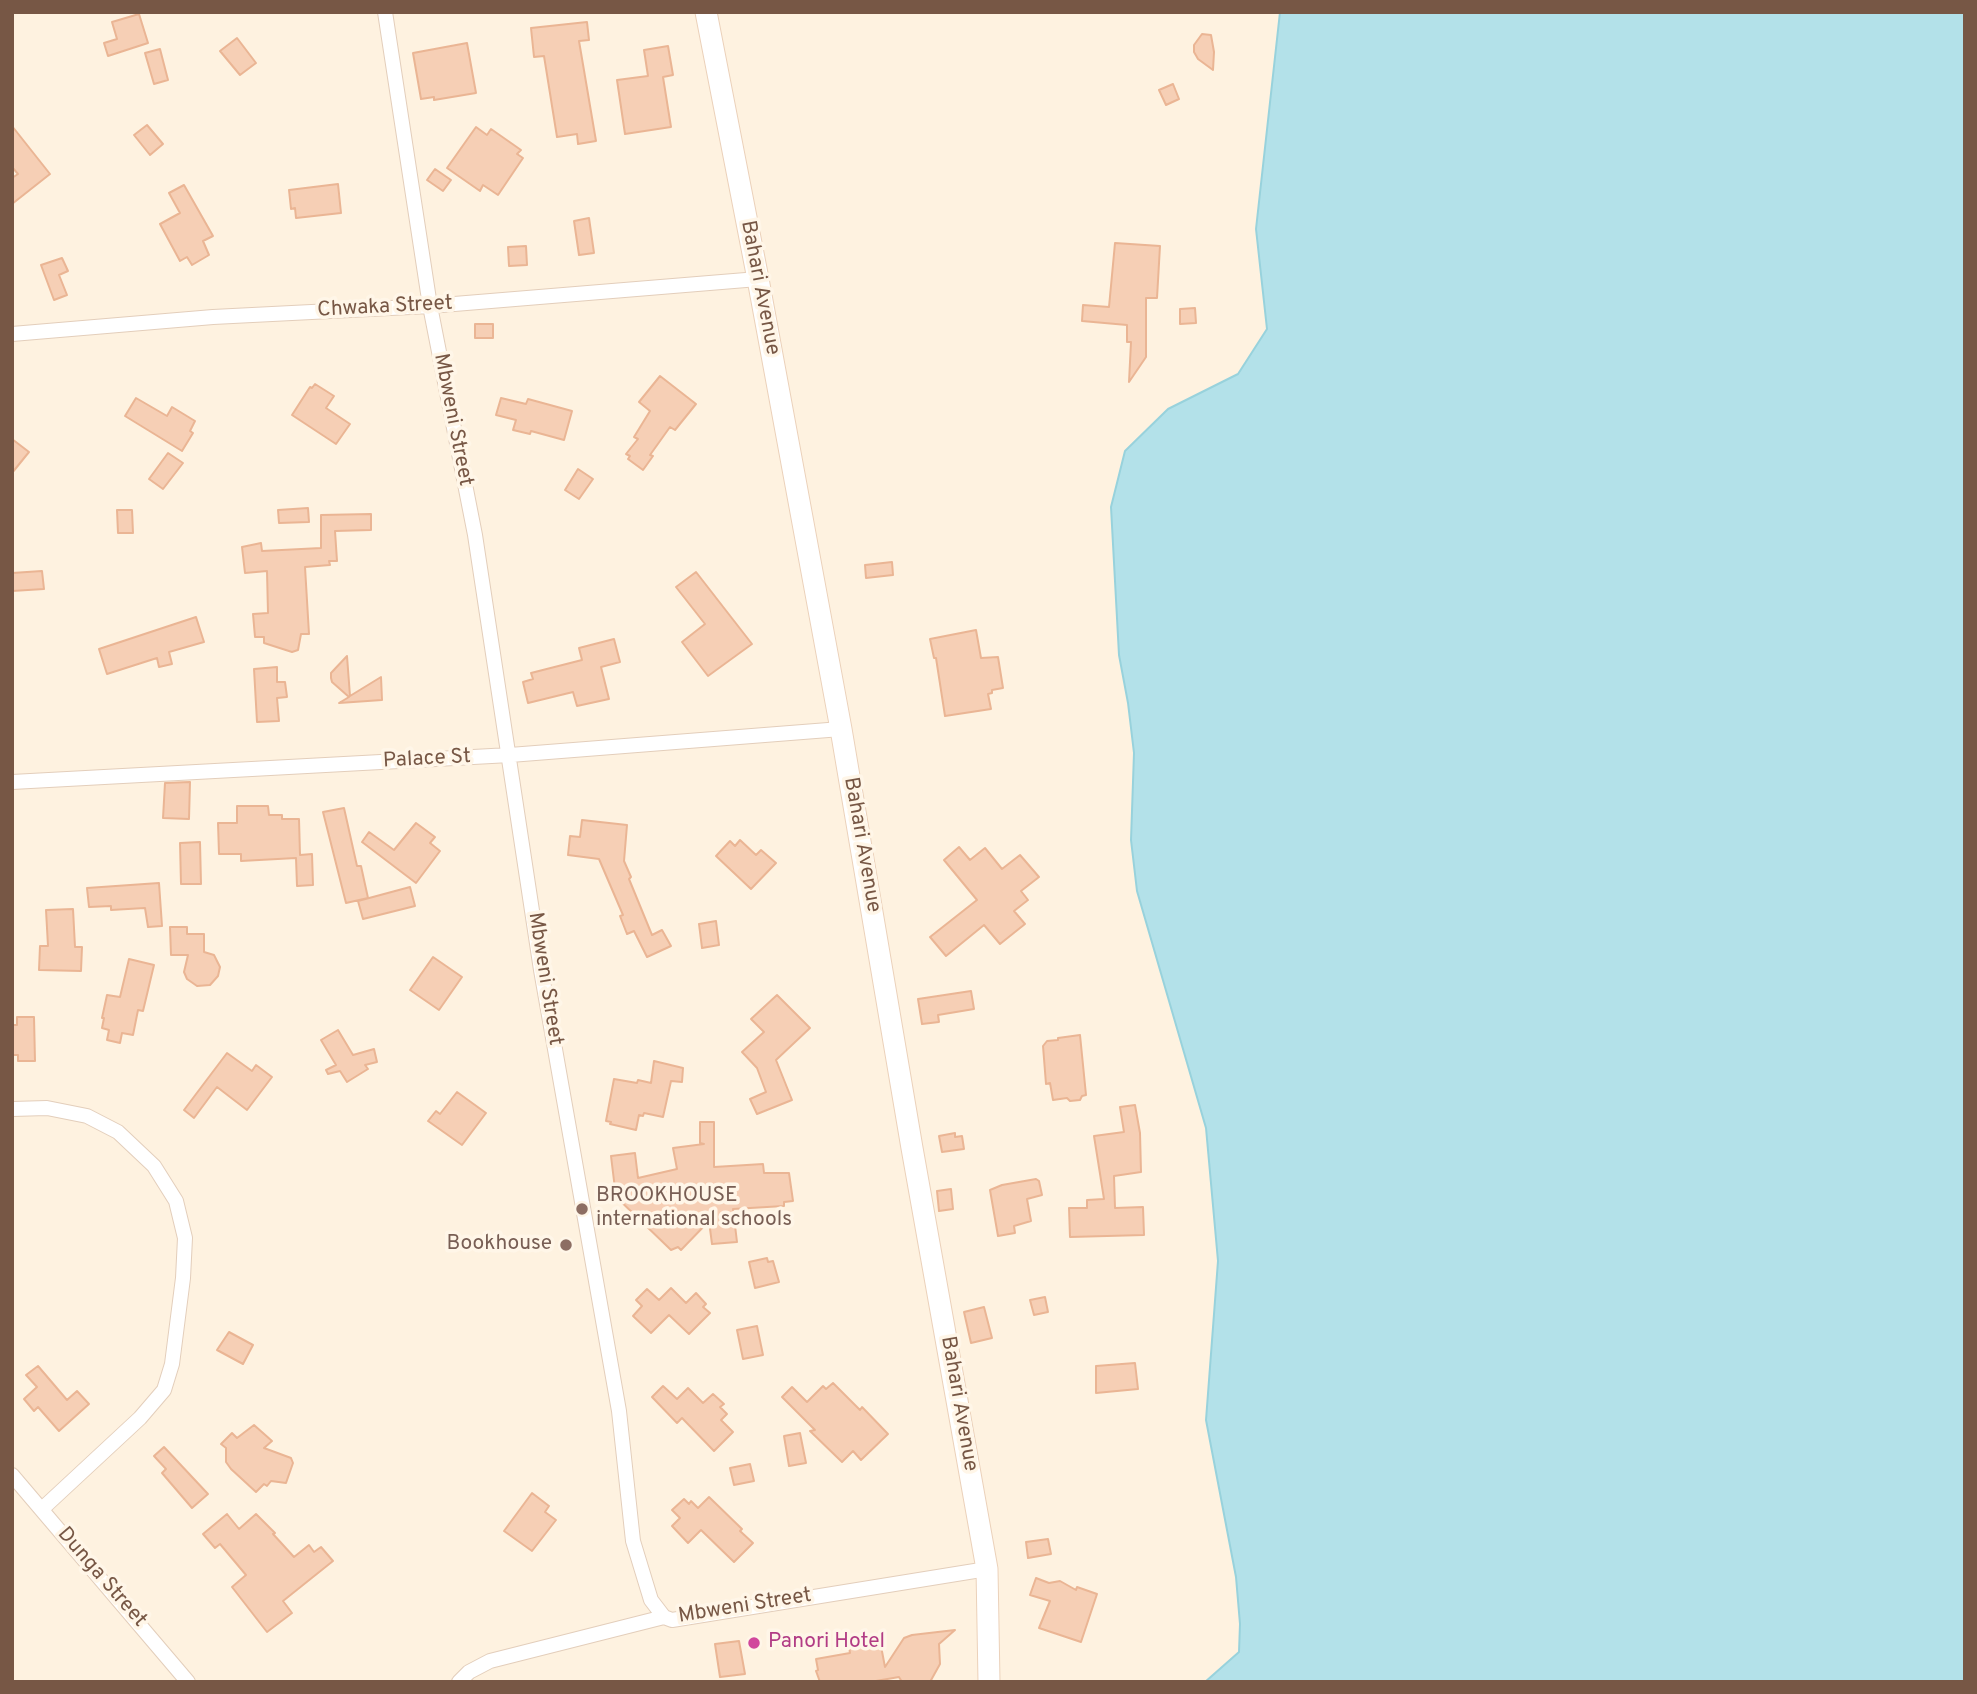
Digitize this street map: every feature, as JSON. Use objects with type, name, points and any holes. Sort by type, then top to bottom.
[{"type":"street","name":"Mbweni Street","points":[[385,12],[430,306],[475,535],[541,970],[619,1411],[633,1541],[651,1600],[664,1617],[672,1620],[987,1569]]},
{"type":"street","name":"Bahari Avenue","points":[[706,12],[841,729],[987,1569],[989,1682]]},
{"type":"street","name":"Chwaka Street","points":[[12,334],[213,317],[430,306],[758,279]]},
{"type":"street","name":"Palace St","points":[[12,782],[510,755],[841,729]]},
{"type":"street","points":[[12,1109],[47,1108],[74,1113],[87,1116],[118,1132],[154,1166],[176,1201],[185,1238],[183,1278],[172,1364],[164,1390],[140,1418],[42,1509]]},
{"type":"street","name":"Dunga Street","points":[[12,1475],[188,1682]]},
{"type":"street","points":[[458,1682],[469,1672],[490,1661],[664,1617]]},
{"type":"water","points":[[1280,12],[1965,12],[1965,1682],[1205,1682],[1239,1652],[1240,1624],[1236,1577],[1206,1420],[1218,1261],[1206,1128],[1137,891],[1131,840],[1134,753],[1119,655],[1111,507],[1125,451],[1168,409],[1238,374],[1267,329],[1256,229]]},
{"type":"building","points":[[139,14],[148,43],[108,56],[104,43],[117,39],[112,22]]},
{"type":"building","points":[[587,22],[589,40],[579,41],[596,141],[578,144],[577,134],[557,137],[544,56],[534,57],[531,28]]},
{"type":"building","points":[[1202,34],[1211,35],[1213,70],[1198,59],[1194,52],[1194,45]]},
{"type":"building","points":[[237,38],[256,63],[240,75],[220,51]]},
{"type":"building","points":[[467,43],[476,93],[434,100],[434,97],[421,99],[413,53]]},
{"type":"building","points":[[668,46],[673,75],[663,77],[671,127],[625,134],[617,80],[648,76],[644,50]]},
{"type":"building","points":[[160,49],[168,80],[154,84],[145,53]]},
{"type":"building","points":[[1173,84],[1179,99],[1166,105],[1159,90]]},
{"type":"building","points":[[147,125],[163,144],[150,155],[134,135]]},
{"type":"building","points":[[12,126],[50,174],[12,204],[12,178],[18,174],[12,167]]},
{"type":"building","points":[[476,127],[487,135],[491,129],[521,150],[517,154],[523,158],[498,195],[483,185],[480,191],[447,168]]},
{"type":"building","points":[[435,169],[451,180],[443,191],[427,180]]},
{"type":"building","points":[[338,184],[341,213],[296,218],[295,208],[291,209],[289,190]]},
{"type":"building","points":[[184,185],[213,236],[203,241],[209,255],[192,265],[187,257],[180,261],[160,224],[180,213],[169,193]]},
{"type":"building","points":[[589,218],[594,253],[579,255],[574,221]]},
{"type":"building","points":[[1115,243],[1160,246],[1157,298],[1146,298],[1146,357],[1129,382],[1131,342],[1127,342],[1127,325],[1082,321],[1083,305],[1109,307]]},
{"type":"building","points":[[526,246],[527,265],[509,266],[508,247]]},
{"type":"building","points":[[62,258],[68,271],[59,275],[67,295],[54,300],[41,265]]},
{"type":"building","points":[[1195,308],[1196,323],[1180,324],[1180,309]]},
{"type":"building","points":[[475,324],[493,324],[493,338],[475,338]]},
{"type":"building","points":[[660,376],[696,404],[675,430],[670,427],[643,470],[628,459],[630,456],[626,454],[638,439],[634,437],[650,411],[639,402]]},
{"type":"building","points":[[315,384],[334,396],[326,408],[350,424],[336,444],[292,415],[310,387]]},
{"type":"building","points":[[136,398],[167,416],[172,407],[195,421],[190,431],[193,433],[182,451],[125,416]]},
{"type":"building","points":[[501,398],[526,404],[528,399],[572,411],[564,440],[531,431],[530,434],[513,430],[516,420],[496,415]]},
{"type":"building","points":[[12,439],[29,452],[12,473]]},
{"type":"building","points":[[168,453],[183,463],[163,489],[149,479]]},
{"type":"building","points":[[578,469],[593,479],[579,499],[565,490]]},
{"type":"building","points":[[308,508],[309,522],[279,523],[278,510]]},
{"type":"building","points":[[117,510],[132,510],[133,533],[118,533]]},
{"type":"building","points":[[371,514],[371,530],[335,531],[337,561],[329,561],[330,565],[305,567],[309,634],[301,634],[298,650],[292,652],[264,643],[264,637],[255,637],[253,614],[268,613],[267,571],[245,573],[242,547],[261,543],[262,551],[321,548],[321,515]]},
{"type":"building","points":[[892,562],[893,575],[866,578],[865,565]]},
{"type":"building","points":[[42,571],[44,589],[12,591],[12,573]]},
{"type":"building","points":[[696,572],[752,644],[708,676],[682,642],[705,624],[676,587]]},
{"type":"building","points":[[196,617],[204,642],[169,652],[172,664],[159,667],[157,658],[107,674],[99,649]]},
{"type":"building","points":[[976,630],[981,658],[998,657],[1003,688],[992,690],[992,693],[988,694],[991,709],[945,716],[936,658],[930,639]]},
{"type":"building","points":[[614,639],[620,662],[601,667],[609,699],[577,706],[573,692],[528,703],[523,682],[533,679],[531,673],[582,660],[579,648]]},
{"type":"building","points":[[347,656],[350,696],[381,677],[382,700],[339,703],[349,697],[332,682],[331,673]]},
{"type":"building","points":[[277,667],[277,682],[285,682],[287,697],[277,698],[279,721],[257,722],[254,669]]},
{"type":"building","points":[[190,782],[189,819],[163,818],[165,783]]},
{"type":"building","points":[[237,806],[268,806],[269,815],[282,815],[282,819],[299,819],[300,855],[312,854],[313,885],[297,886],[296,858],[241,861],[241,854],[219,854],[218,823],[237,823]]},
{"type":"building","points":[[344,808],[357,866],[361,866],[368,898],[346,903],[323,812]]},
{"type":"building","points":[[582,820],[627,825],[624,861],[631,877],[629,879],[652,935],[662,930],[671,946],[647,957],[634,931],[627,934],[620,916],[623,915],[599,859],[568,855],[570,836],[580,837]]},
{"type":"building","points":[[416,823],[435,837],[430,843],[440,851],[416,883],[362,842],[369,832],[394,850]]},
{"type":"building","points":[[740,840],[756,855],[761,850],[776,863],[751,889],[716,856],[730,841],[735,846]]},
{"type":"building","points":[[200,842],[201,884],[181,884],[180,843]]},
{"type":"building","points":[[959,847],[970,860],[985,848],[1002,869],[1020,855],[1039,877],[1021,891],[1028,900],[1014,911],[1025,924],[1000,944],[984,925],[946,956],[930,937],[977,900],[944,860]]},
{"type":"building","points":[[159,883],[162,926],[148,927],[145,908],[111,910],[111,906],[89,907],[87,888]]},
{"type":"building","points":[[410,887],[415,906],[363,919],[358,901]]},
{"type":"building","points":[[73,909],[75,947],[82,947],[81,971],[39,970],[40,946],[48,946],[46,910]]},
{"type":"building","points":[[716,921],[719,945],[702,948],[699,924]]},
{"type":"building","points":[[170,927],[187,927],[187,934],[204,934],[204,952],[214,955],[220,967],[218,976],[210,985],[197,986],[187,979],[184,972],[188,955],[171,955]]},
{"type":"building","points":[[433,957],[462,977],[439,1010],[410,990]]},
{"type":"building","points":[[129,959],[154,965],[143,1011],[138,1010],[133,1035],[122,1033],[120,1043],[107,1040],[109,1030],[102,1028],[102,1018],[107,995],[120,997]]},
{"type":"building","points":[[971,991],[974,1009],[938,1015],[939,1022],[922,1024],[918,999]]},
{"type":"building","points":[[777,995],[810,1028],[776,1060],[792,1100],[757,1114],[750,1099],[766,1092],[757,1068],[742,1052],[764,1032],[751,1019]]},
{"type":"building","points":[[17,1017],[34,1017],[35,1061],[18,1061],[18,1055],[12,1055],[12,1025],[17,1025]]},
{"type":"building","points":[[338,1030],[353,1055],[374,1049],[377,1062],[365,1065],[368,1069],[347,1082],[340,1071],[328,1074],[326,1070],[336,1065],[321,1040]]},
{"type":"building","points":[[1080,1035],[1086,1095],[1080,1100],[1053,1100],[1050,1083],[1046,1084],[1043,1046],[1047,1041]]},
{"type":"building","points":[[227,1053],[252,1071],[256,1065],[272,1077],[247,1110],[217,1087],[194,1118],[184,1110]]},
{"type":"building","points":[[654,1061],[683,1068],[682,1082],[671,1081],[663,1117],[644,1113],[643,1116],[639,1115],[636,1130],[610,1124],[611,1122],[606,1121],[614,1079],[651,1083]]},
{"type":"building","points":[[457,1092],[486,1113],[462,1145],[428,1121],[436,1111],[440,1114]]},
{"type":"building","points":[[1135,1105],[1140,1133],[1141,1172],[1114,1176],[1115,1208],[1143,1207],[1144,1235],[1070,1237],[1069,1208],[1087,1208],[1087,1200],[1104,1199],[1094,1136],[1124,1132],[1120,1107]]},
{"type":"building","points":[[700,1122],[714,1122],[714,1167],[763,1164],[764,1173],[789,1173],[793,1201],[784,1202],[784,1206],[733,1209],[737,1242],[712,1244],[709,1221],[681,1250],[678,1247],[671,1250],[610,1191],[615,1189],[611,1156],[635,1153],[638,1178],[677,1169],[673,1148],[704,1144],[700,1143]]},
{"type":"building","points":[[955,1133],[955,1137],[962,1136],[964,1149],[942,1152],[939,1136]]},
{"type":"building","points":[[1036,1179],[1039,1181],[1042,1195],[1027,1199],[1031,1221],[1014,1226],[1015,1233],[998,1236],[990,1190]]},
{"type":"building","points":[[951,1189],[953,1209],[939,1211],[937,1191]]},
{"type":"building","points":[[767,1258],[768,1262],[773,1261],[779,1282],[755,1288],[749,1262]]},
{"type":"building","points":[[671,1288],[686,1303],[696,1293],[706,1304],[703,1307],[710,1313],[689,1334],[669,1315],[651,1333],[633,1316],[642,1306],[636,1300],[647,1289],[659,1300]]},
{"type":"building","points":[[1045,1297],[1048,1312],[1034,1315],[1030,1300]]},
{"type":"building","points":[[984,1307],[992,1338],[971,1343],[964,1312]]},
{"type":"building","points":[[757,1326],[763,1355],[743,1359],[737,1330]]},
{"type":"building","points":[[229,1332],[253,1345],[243,1364],[217,1350]]},
{"type":"building","points":[[1135,1363],[1138,1389],[1096,1393],[1096,1366]]},
{"type":"building","points":[[38,1366],[67,1400],[77,1391],[89,1404],[59,1431],[38,1407],[34,1411],[24,1399],[37,1387],[26,1375]]},
{"type":"building","points":[[833,1383],[860,1410],[862,1407],[888,1434],[861,1460],[853,1451],[842,1462],[810,1431],[815,1430],[782,1397],[792,1387],[807,1402],[823,1386],[826,1389]]},
{"type":"building","points":[[663,1386],[677,1399],[688,1388],[703,1403],[713,1394],[724,1404],[720,1407],[727,1414],[721,1420],[733,1432],[714,1451],[682,1418],[677,1423],[652,1397]]},
{"type":"building","points":[[254,1425],[272,1441],[264,1448],[291,1458],[293,1463],[286,1483],[271,1481],[256,1492],[231,1469],[226,1462],[226,1448],[221,1444],[232,1433],[237,1438]]},
{"type":"building","points":[[800,1433],[806,1463],[789,1466],[784,1436]]},
{"type":"building","points":[[164,1447],[208,1494],[192,1508],[162,1473],[166,1469],[154,1456]]},
{"type":"building","points":[[750,1464],[754,1481],[734,1485],[730,1468]]},
{"type":"building","points":[[532,1493],[549,1506],[545,1512],[556,1520],[532,1551],[504,1531]]},
{"type":"building","points":[[709,1497],[753,1543],[734,1562],[701,1530],[688,1543],[672,1526],[680,1518],[672,1510],[684,1499],[689,1504],[691,1501],[698,1508]]},
{"type":"building","points":[[227,1514],[239,1529],[256,1514],[294,1557],[309,1545],[314,1552],[321,1547],[333,1561],[283,1601],[292,1613],[267,1632],[232,1587],[246,1575],[220,1544],[215,1548],[203,1534]]},
{"type":"building","points":[[1048,1539],[1051,1554],[1028,1558],[1026,1542]]},
{"type":"building","points":[[1036,1578],[1049,1583],[1060,1581],[1076,1590],[1077,1587],[1097,1594],[1081,1642],[1039,1628],[1050,1601],[1030,1595]]},
{"type":"building","points":[[955,1630],[939,1644],[940,1664],[930,1682],[902,1682],[899,1677],[870,1682],[820,1682],[816,1671],[816,1659],[850,1653],[849,1647],[880,1641],[885,1667],[904,1638]]},
{"type":"building","points":[[739,1641],[745,1674],[720,1677],[715,1644]]},
{"type":"place","name":"BROOKHOUSE international schools","points":[[582,1209]]},
{"type":"place","name":"Bookhouse","points":[[566,1245]]},
{"type":"place","name":"Panori Hotel","points":[[754,1643]]}]
